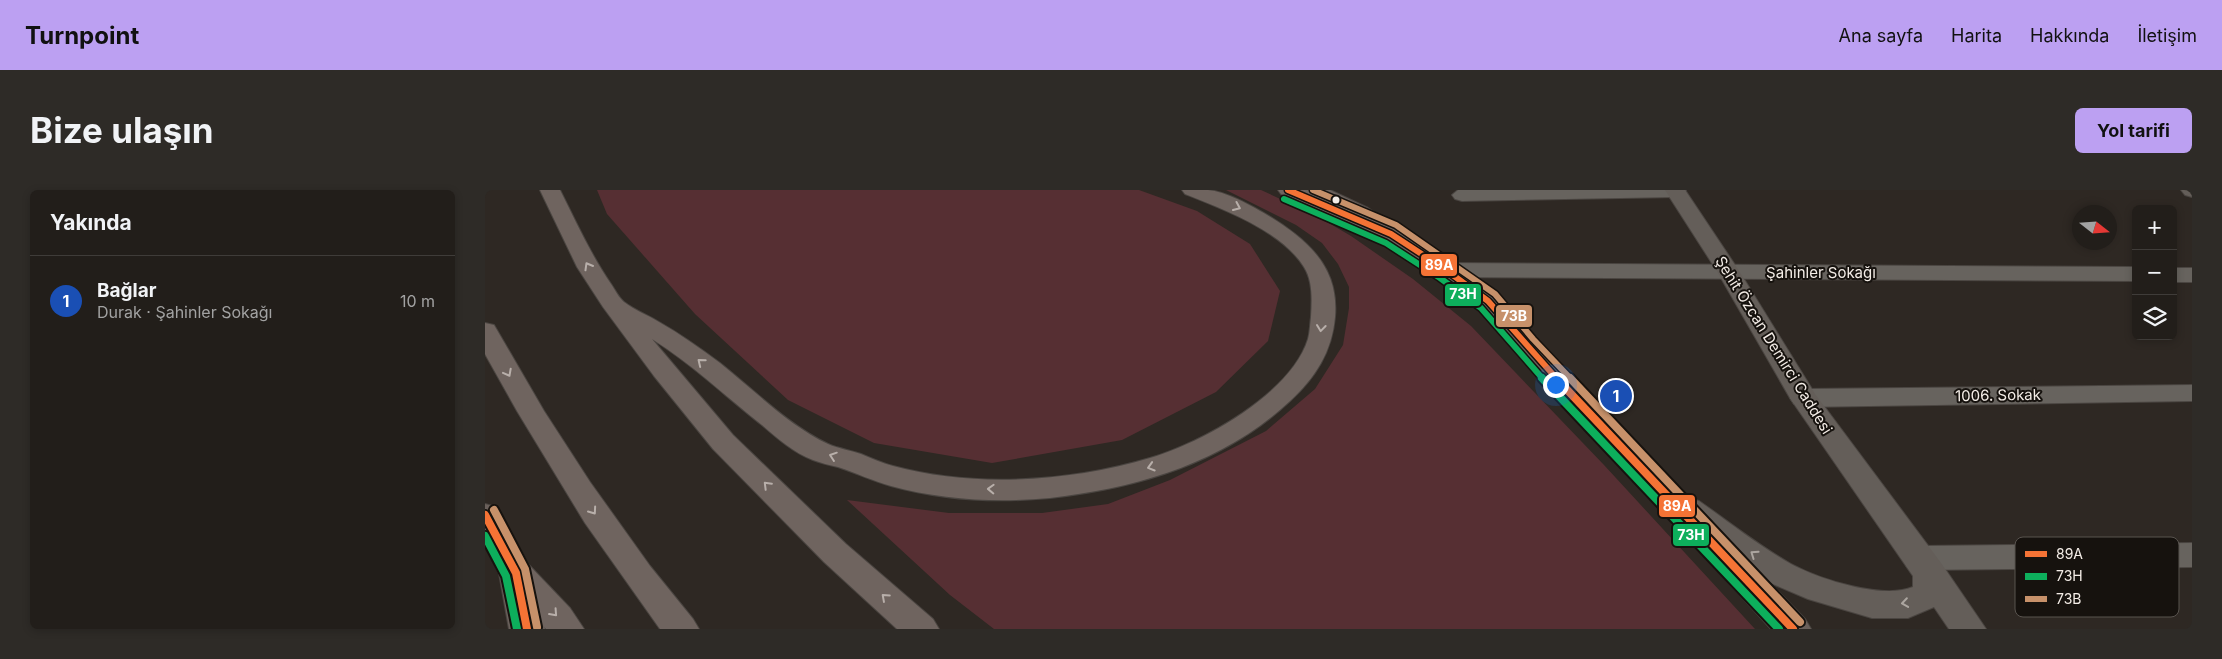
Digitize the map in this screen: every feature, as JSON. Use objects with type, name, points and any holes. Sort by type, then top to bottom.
[{"type":"highway","points":[[549,190],[588,267],[615,307],[723,442],[835,553],[921,629]]},
{"type":"highway","points":[[615,307],[665,336],[693,355],[769,418],[815,450],[895,477],[939,484],[992,489],[1048,488],[1093,481],[1151,468],[1197,451],[1237,428],[1275,402],[1303,372],[1320,340],[1324,305],[1322,286],[1316,267],[1298,246],[1272,226],[1239,207],[1192,190]]},
{"type":"highway","points":[[1288,190],[1391,234]]},
{"type":"highway","points":[[485,330],[521,398],[572,482],[657,602],[681,629]]},
{"type":"highway","points":[[516,573],[566,629]]},
{"type":"main road","points":[[1314,190],[1361,212],[1488,301],[1526,346],[1793,629]]},
{"type":"main road","points":[[485,515],[516,573],[527,629]]},
{"type":"street","points":[[1462,195],[1675,191]]},
{"type":"street","name":"Şehit Özcan Demirci Caddesi","points":[[1675,191],[1728,271],[1804,398],[1968,629]]},
{"type":"street","name":"Şahinler Sokağı","points":[[1446,270],[2132,274]]},
{"type":"street","points":[[2177,275],[2192,275]]},
{"type":"street","name":"1006. Sokak","points":[[1804,398],[2192,393]]},
{"type":"street","points":[[1667,494],[1780,573],[1820,590],[1872,604],[1908,604],[1930,594],[1924,565],[2015,562]]},
{"type":"street","points":[[2179,555],[2192,555]]},
{"type":"shaded area","points":[[597,190],[1139,190],[1197,211],[1250,244],[1280,291],[1268,341],[1216,392],[1122,440],[992,463],[874,443],[788,400],[695,314],[607,214]]},
{"type":"shaded area","points":[[1226,190],[1261,190],[1315,215],[1351,236],[1413,279],[1471,326],[1604,465],[1755,629],[994,629],[950,595],[847,500],[949,513],[1042,513],[1108,504],[1170,480],[1266,431],[1315,389],[1343,345],[1349,308],[1349,287],[1338,264],[1322,243],[1296,225]]},
{"type":"transit line","name":"89A","points":[[1288,190],[1391,234],[1446,270],[1488,301],[1526,346],[1793,629]]},
{"type":"transit line","name":"73B","points":[[1313,190],[1396,225],[1495,294],[1533,339],[1800,622]]},
{"type":"transit line","name":"73H","points":[[1284,199],[1386,243],[1440,278],[1481,308],[1519,353],[1779,629]]},
{"type":"transit line","name":"73B","points":[[494,510],[525,569],[537,627]]},
{"type":"transit line","name":"89A","points":[[485,515],[516,573],[527,629]]},
{"type":"transit line","name":"73H","points":[[485,536],[506,576],[517,629]]},
{"type":"place","name":"Bağlar","points":[[1616,396]]}]
